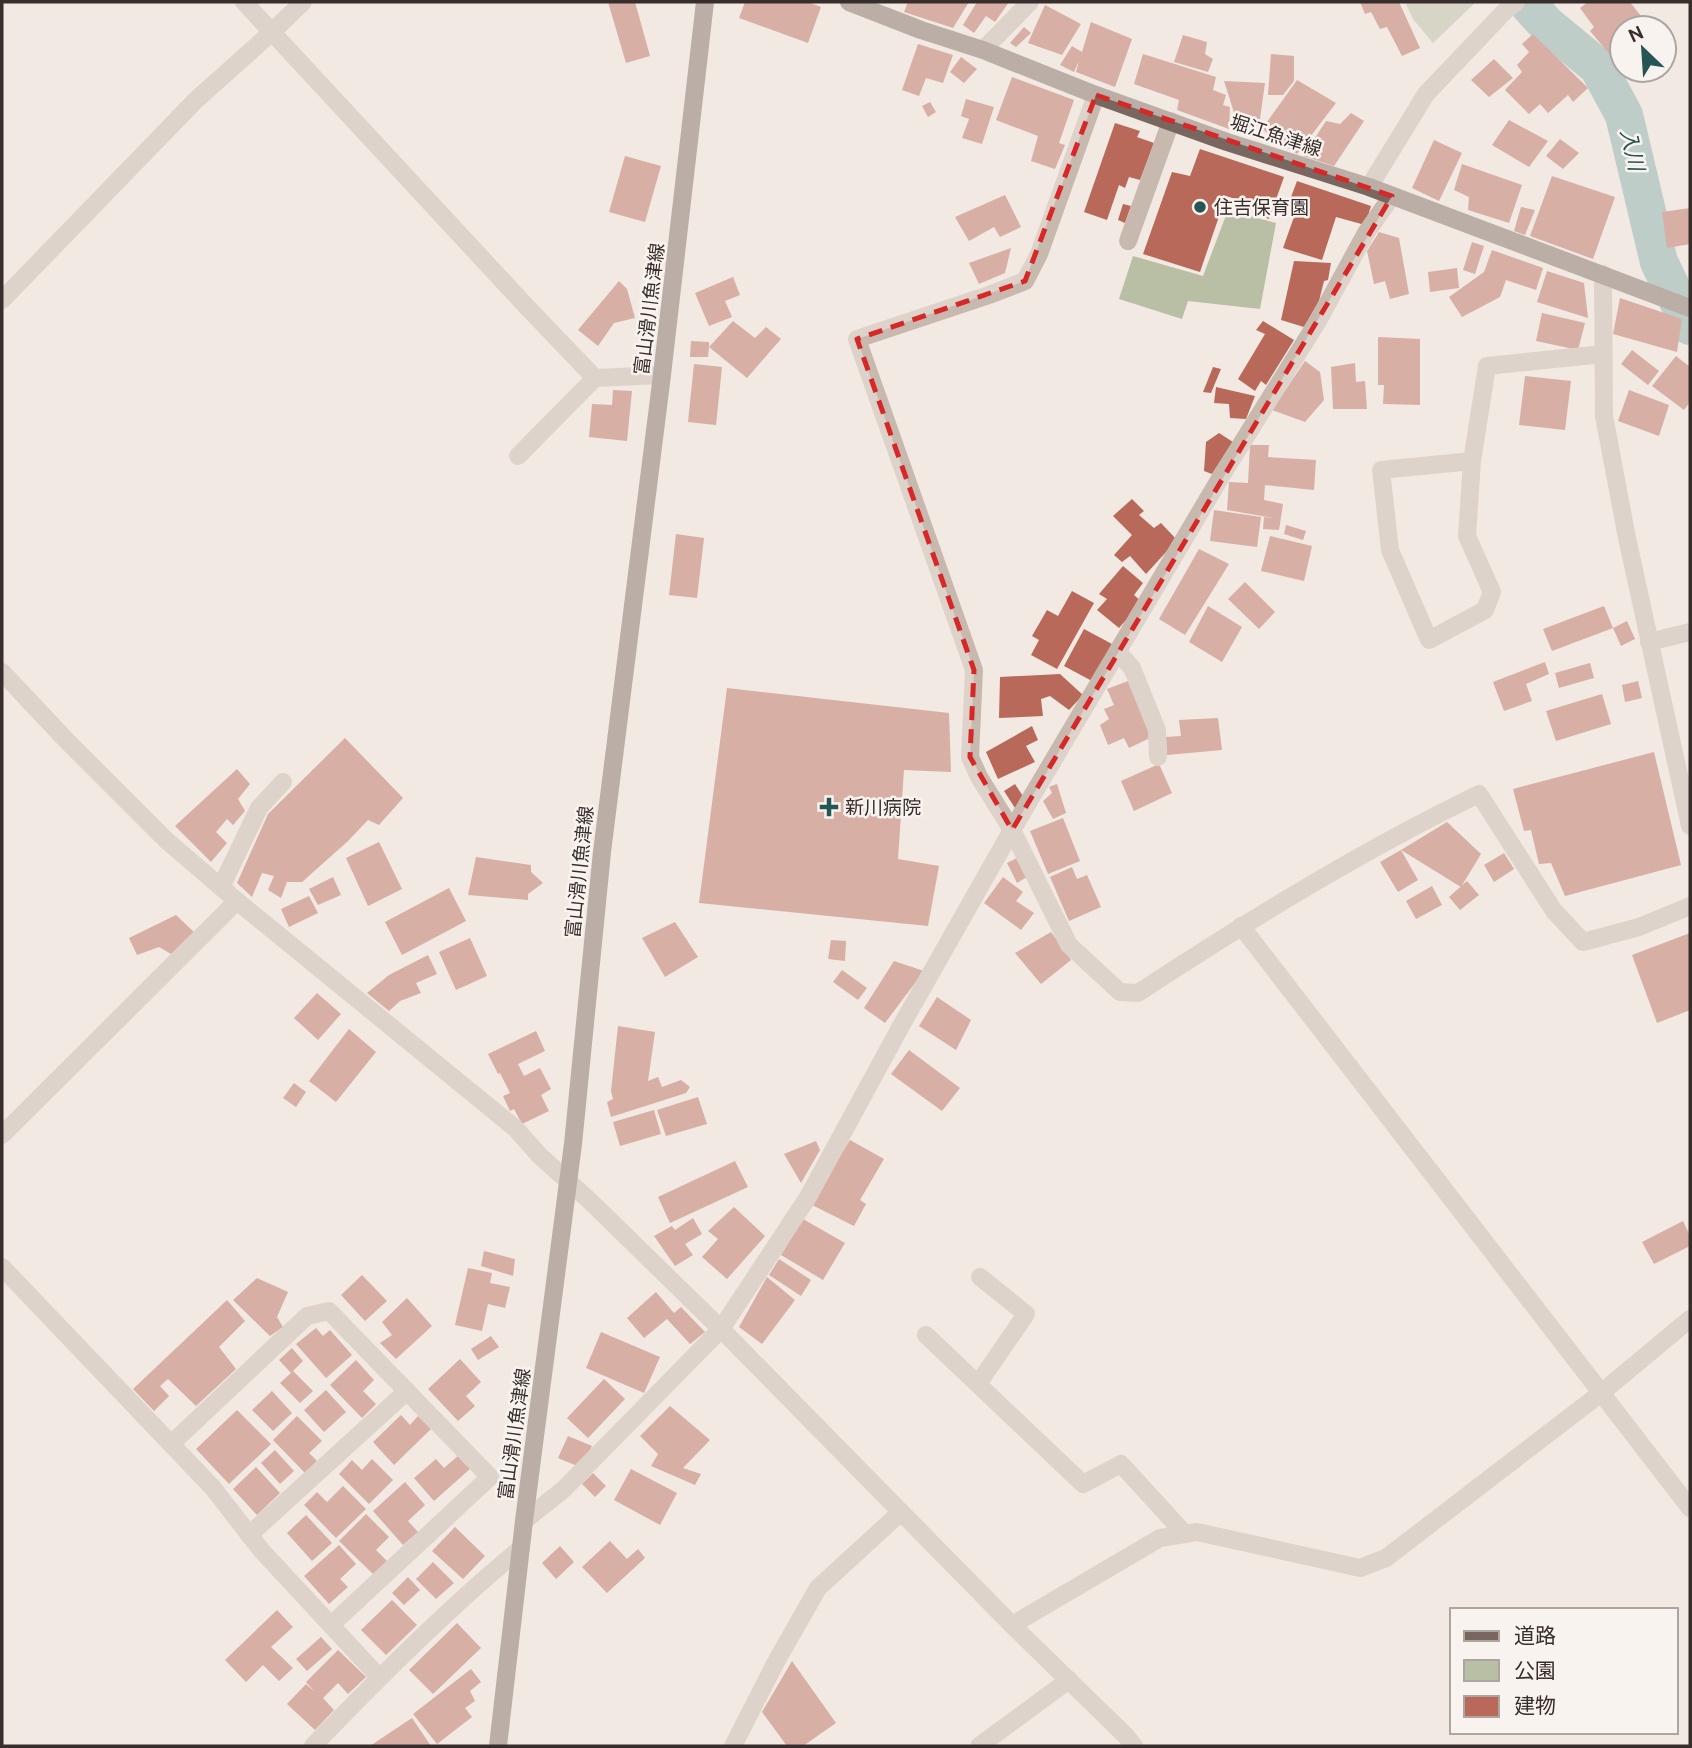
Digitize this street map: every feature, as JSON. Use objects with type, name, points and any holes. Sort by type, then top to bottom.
[{"type":"main road","name":"富山滑川魚津線","points":[[498,1746],[568,1182],[602,852],[662,375],[705,2]]},
{"type":"main road","name":"堀江魚津線","points":[[849,2],[1227,142],[1369,187],[1690,308]]},
{"type":"street","points":[[244,2],[596,378]]},
{"type":"street","points":[[2,300],[196,100],[303,2]]},
{"type":"street","points":[[983,50],[1030,2]]},
{"type":"street","points":[[1369,187],[1426,94],[1507,5]]},
{"type":"street","points":[[1096,95],[1039,254],[1025,281],[857,340],[974,670],[970,757],[979,777],[1012,830],[1069,945],[1120,992],[1138,993],[1241,926],[1431,817],[1479,794],[1554,911],[1583,942],[1639,927],[1690,906]]},
{"type":"street","points":[[1128,241],[1171,121]]},
{"type":"street","points":[[524,1521],[564,1489],[721,1329],[808,1197],[1012,830],[1222,475],[1318,321],[1366,233],[1392,196]]},
{"type":"street","points":[[1603,274],[1604,416],[1627,538],[1690,826]]},
{"type":"street","points":[[1472,461],[1381,470],[1390,550],[1429,640],[1485,610],[1492,592],[1467,536],[1472,461],[1487,366],[1603,354]]},
{"type":"street","points":[[518,456],[596,378],[662,375]]},
{"type":"street","points":[[1649,642],[1690,632]]},
{"type":"street","points":[[1118,652],[1132,668],[1157,730],[1158,757]]},
{"type":"street","points":[[2,672],[166,840],[515,1128],[540,1156],[721,1329],[1134,1746]]},
{"type":"street","points":[[221,887],[259,808],[283,782]]},
{"type":"street","points":[[2,1135],[237,901]]},
{"type":"street","points":[[1241,926],[1690,1508]]},
{"type":"street","points":[[2,1267],[213,1488],[262,1551],[379,1677]]},
{"type":"street","points":[[978,1384],[1026,1314],[980,1277]]},
{"type":"street","points":[[171,1444],[307,1315],[329,1311],[490,1477],[331,1625]]},
{"type":"street","points":[[1012,1625],[1160,1538],[1197,1532],[1360,1567],[1386,1558],[1601,1394],[1690,1319]]},
{"type":"street","points":[[926,1335],[1083,1484],[1121,1464],[1185,1534]]},
{"type":"street","points":[[249,1535],[407,1391]]},
{"type":"street","points":[[733,1746],[818,1588],[901,1512]]},
{"type":"street","points":[[313,1746],[379,1677],[485,1577],[521,1548]]},
{"type":"street","points":[[979,1746],[1069,1680]]},
{"type":"highlighted area","points":[[1096,95],[1392,196],[1012,830],[970,757],[974,670],[857,339],[1025,281]]},
{"type":"green space","points":[[1405,2],[1476,2],[1433,43],[1413,19]]},
{"type":"green space","points":[[1228,210],[1276,223],[1260,309],[1188,301],[1182,319],[1119,299],[1133,256],[1203,276]]},
{"type":"building","points":[[608,2],[635,2],[650,56],[626,63]]},
{"type":"building","points":[[745,2],[808,2],[821,7],[808,43],[739,18]]},
{"type":"building","points":[[908,2],[969,2],[953,28],[904,12]]},
{"type":"building","points":[[977,2],[1009,2],[995,22],[986,16],[974,33],[963,25]]},
{"type":"building","points":[[1360,2],[1399,2],[1420,48],[1402,56],[1387,27],[1380,29],[1371,12],[1365,14]]},
{"type":"building","points":[[1588,2],[1630,2],[1639,14],[1608,14],[1608,52],[1590,31],[1594,27],[1580,8]]},
{"type":"building","points":[[1045,5],[1081,24],[1062,55],[1028,43]]},
{"type":"building","points":[[1091,22],[1132,39],[1115,87],[1076,72],[1079,61],[1074,72],[1060,65],[1072,46],[1082,52]]},
{"type":"building","points":[[1024,27],[1031,33],[1016,47],[1010,43]]},
{"type":"building","points":[[1533,34],[1588,88],[1573,102],[1568,95],[1548,113],[1540,104],[1529,114],[1505,90],[1522,72],[1517,65],[1529,52],[1522,44]]},
{"type":"building","points":[[1183,35],[1207,42],[1205,54],[1213,59],[1208,72],[1174,62]]},
{"type":"building","points":[[918,44],[953,55],[943,83],[926,78],[919,96],[902,90]]},
{"type":"building","points":[[1143,54],[1216,77],[1213,90],[1226,95],[1223,105],[1230,107],[1229,129],[1177,110],[1179,100],[1134,84]]},
{"type":"building","points":[[1271,54],[1294,56],[1294,81],[1283,95],[1268,95]]},
{"type":"building","points":[[961,57],[977,69],[964,83],[950,72]]},
{"type":"building","points":[[1494,59],[1513,78],[1489,97],[1471,80]]},
{"type":"building","points":[[1012,77],[1074,100],[1059,143],[1065,145],[1055,169],[1031,161],[1038,136],[996,120]]},
{"type":"building","points":[[1297,80],[1336,103],[1297,154],[1262,129]]},
{"type":"building","points":[[1224,81],[1265,83],[1259,126],[1238,125]]},
{"type":"building","points":[[966,99],[994,107],[982,144],[962,138],[969,119],[961,116]]},
{"type":"building","points":[[930,102],[936,112],[928,117],[922,106]]},
{"type":"building","points":[[1351,113],[1364,121],[1334,166],[1303,156],[1326,121],[1340,124]]},
{"type":"building","points":[[1509,120],[1548,141],[1529,167],[1492,145]]},
{"type":"building","points":[[1115,123],[1140,131],[1137,137],[1154,143],[1140,180],[1129,177],[1125,188],[1119,185],[1107,220],[1084,212]]},
{"type":"building","points":[[1560,139],[1579,153],[1563,169],[1546,156]]},
{"type":"building","points":[[1434,140],[1462,153],[1439,201],[1412,188]]},
{"type":"building","points":[[1200,149],[1284,177],[1269,219],[1253,212],[1255,205],[1226,196],[1200,272],[1143,254],[1172,172],[1190,176]]},
{"type":"building","points":[[625,156],[661,166],[645,222],[609,212]]},
{"type":"building","points":[[1462,164],[1522,185],[1509,223],[1468,210],[1469,197],[1454,190]]},
{"type":"building","points":[[1552,176],[1615,197],[1593,259],[1530,236]]},
{"type":"building","points":[[1297,181],[1371,206],[1365,225],[1336,217],[1322,260],[1283,248],[1300,200],[1291,197]]},
{"type":"building","points":[[1005,195],[1021,227],[1000,237],[994,227],[969,241],[955,217]]},
{"type":"building","points":[[1123,204],[1131,206],[1125,223],[1118,220]]},
{"type":"building","points":[[1521,207],[1535,210],[1525,235],[1514,231]]},
{"type":"building","points":[[1690,208],[1690,244],[1667,248],[1662,212]]},
{"type":"building","points":[[1379,232],[1399,238],[1409,294],[1390,299],[1385,281],[1374,284],[1367,251]]},
{"type":"building","points":[[1472,242],[1484,246],[1475,274],[1463,270]]},
{"type":"building","points":[[1011,248],[1005,273],[979,284],[969,263]]},
{"type":"building","points":[[1492,250],[1543,268],[1536,290],[1506,280],[1500,297],[1462,317],[1449,297],[1484,272]]},
{"type":"building","points":[[1294,261],[1331,263],[1328,280],[1324,281],[1319,301],[1304,327],[1281,320]]},
{"type":"building","points":[[1457,268],[1459,288],[1430,292],[1428,272]]},
{"type":"building","points":[[1547,271],[1584,283],[1588,318],[1537,302]]},
{"type":"building","points":[[733,277],[740,295],[725,301],[732,317],[709,326],[695,293]]},
{"type":"building","points":[[619,281],[627,289],[635,318],[614,323],[598,346],[578,330]]},
{"type":"building","points":[[1620,298],[1682,319],[1677,352],[1613,334]]},
{"type":"building","points":[[1542,313],[1585,323],[1578,350],[1536,341]]},
{"type":"building","points":[[733,321],[755,338],[766,327],[781,339],[747,378],[709,347]]},
{"type":"building","points":[[1263,321],[1294,340],[1266,385],[1261,381],[1255,391],[1238,379],[1265,334],[1256,330]]},
{"type":"building","points":[[1378,337],[1420,339],[1420,405],[1383,404],[1384,385],[1378,385]]},
{"type":"building","points":[[691,341],[709,342],[708,357],[690,357]]},
{"type":"building","points":[[1632,350],[1659,371],[1648,385],[1621,364]]},
{"type":"building","points":[[1676,356],[1690,367],[1690,402],[1684,410],[1652,386]]},
{"type":"building","points":[[1305,361],[1320,372],[1324,400],[1305,422],[1272,410]]},
{"type":"building","points":[[1355,363],[1356,382],[1365,381],[1367,409],[1333,409],[1331,367]]},
{"type":"building","points":[[694,364],[722,367],[716,425],[688,422]]},
{"type":"building","points":[[1213,367],[1221,369],[1211,393],[1203,392]]},
{"type":"building","points":[[1525,376],[1571,381],[1565,430],[1519,425]]},
{"type":"building","points":[[1216,387],[1255,396],[1246,419],[1230,418],[1229,404],[1214,403]]},
{"type":"building","points":[[613,390],[632,391],[627,441],[589,437],[592,404],[612,405]]},
{"type":"building","points":[[1629,390],[1669,405],[1659,436],[1618,421]]},
{"type":"building","points":[[1219,433],[1233,442],[1212,474],[1204,471],[1206,442]]},
{"type":"building","points":[[1250,445],[1269,445],[1268,457],[1316,460],[1314,490],[1265,485],[1264,500],[1283,504],[1279,530],[1263,529],[1264,517],[1273,518],[1227,510],[1229,482],[1248,483]]},
{"type":"building","points":[[1132,499],[1144,511],[1139,515],[1154,528],[1161,523],[1177,540],[1146,574],[1130,556],[1122,562],[1114,555],[1132,535],[1113,516]]},
{"type":"building","points":[[1214,510],[1261,517],[1257,547],[1210,541]]},
{"type":"building","points":[[1286,525],[1306,531],[1303,540],[1284,534]]},
{"type":"building","points":[[676,534],[704,538],[697,598],[669,595]]},
{"type":"building","points":[[1270,536],[1312,546],[1304,581],[1261,571]]},
{"type":"building","points":[[1199,549],[1229,564],[1185,635],[1159,619]]},
{"type":"building","points":[[1123,566],[1143,583],[1134,595],[1142,602],[1119,628],[1097,610],[1107,599],[1099,594]]},
{"type":"building","points":[[1245,582],[1275,612],[1259,629],[1228,599]]},
{"type":"building","points":[[1072,591],[1094,603],[1057,669],[1031,655],[1039,640],[1032,636],[1047,610],[1058,616]]},
{"type":"building","points":[[1208,606],[1242,627],[1222,662],[1189,642]]},
{"type":"building","points":[[1604,606],[1613,628],[1552,651],[1543,629]]},
{"type":"building","points":[[1627,621],[1635,639],[1621,646],[1613,628]]},
{"type":"building","points":[[1084,629],[1112,644],[1092,681],[1064,666]]},
{"type":"building","points":[[1545,662],[1549,674],[1526,684],[1532,701],[1504,711],[1493,682]]},
{"type":"building","points":[[1590,663],[1594,678],[1559,688],[1555,673]]},
{"type":"building","points":[[1060,674],[1083,695],[1069,710],[1050,696],[1041,699],[1043,716],[999,718],[1000,677]]},
{"type":"building","points":[[1128,681],[1152,737],[1129,748],[1124,738],[1108,745],[1100,725],[1109,719],[1104,709],[1114,705],[1107,689]]},
{"type":"building","points":[[1638,681],[1642,698],[1625,702],[1622,685]]},
{"type":"building","points":[[727,688],[949,713],[951,772],[904,770],[898,859],[939,866],[928,926],[699,903]]},
{"type":"building","points":[[1602,694],[1611,724],[1556,741],[1546,711]]},
{"type":"building","points":[[1218,718],[1222,750],[1167,755],[1166,737],[1181,736],[1179,720]]},
{"type":"building","points":[[1032,726],[1038,740],[1026,746],[1035,762],[998,779],[986,752]]},
{"type":"building","points":[[345,738],[403,798],[379,825],[368,820],[302,882],[287,882],[281,898],[268,890],[274,876],[262,873],[252,897],[237,883],[268,814]]},
{"type":"building","points":[[1654,752],[1681,865],[1565,896],[1551,863],[1539,864],[1531,830],[1524,831],[1513,789]]},
{"type":"building","points":[[1159,764],[1172,793],[1134,811],[1121,781]]},
{"type":"building","points":[[237,769],[250,784],[238,799],[245,811],[233,825],[227,819],[216,832],[227,843],[211,862],[175,826]]},
{"type":"building","points":[[1015,784],[1026,801],[1015,808],[1004,791]]},
{"type":"building","points":[[1057,784],[1066,813],[1053,819],[1043,801],[1052,793],[1049,787]]},
{"type":"building","points":[[1063,818],[1080,861],[1048,874],[1030,831]]},
{"type":"building","points":[[1447,822],[1481,854],[1461,887],[1401,850]]},
{"type":"building","points":[[379,842],[402,889],[368,906],[346,858]]},
{"type":"building","points":[[1401,850],[1418,880],[1398,892],[1380,862]]},
{"type":"building","points":[[1504,853],[1514,869],[1494,882],[1484,865]]},
{"type":"building","points":[[476,857],[531,865],[531,872],[543,883],[528,894],[528,900],[468,895]]},
{"type":"building","points":[[1017,858],[1027,877],[1017,883],[1007,863]]},
{"type":"building","points":[[1072,867],[1077,879],[1087,875],[1101,907],[1069,921],[1050,877]]},
{"type":"building","points":[[333,877],[341,895],[318,905],[309,889]]},
{"type":"building","points":[[1003,877],[1023,892],[1016,901],[1034,913],[1021,930],[984,903]]},
{"type":"building","points":[[1467,881],[1479,895],[1460,910],[1449,897]]},
{"type":"building","points":[[1432,886],[1442,905],[1416,919],[1406,901]]},
{"type":"building","points":[[449,888],[466,921],[402,955],[385,922]]},
{"type":"building","points":[[309,896],[318,913],[289,927],[281,909]]},
{"type":"building","points":[[176,915],[196,934],[171,954],[159,947],[137,955],[129,938]]},
{"type":"building","points":[[675,922],[698,957],[665,977],[642,938]]},
{"type":"building","points":[[1051,932],[1071,960],[1041,984],[1015,953]]},
{"type":"building","points":[[1690,933],[1690,1010],[1657,1023],[1632,955]]},
{"type":"building","points":[[470,938],[487,976],[456,990],[439,952]]},
{"type":"building","points":[[831,940],[846,941],[845,961],[828,959]]},
{"type":"building","points":[[428,955],[437,974],[416,983],[421,993],[400,1001],[389,1011],[367,993],[389,975]]},
{"type":"building","points":[[894,961],[924,971],[885,1023],[864,1008]]},
{"type":"building","points":[[842,970],[867,988],[858,1000],[833,982]]},
{"type":"building","points":[[317,993],[341,1014],[318,1040],[294,1018]]},
{"type":"building","points":[[937,997],[971,1020],[956,1050],[919,1026]]},
{"type":"building","points":[[618,1026],[655,1032],[648,1081],[658,1077],[662,1087],[681,1080],[690,1087],[686,1093],[611,1117],[607,1102],[613,1099],[611,1091]]},
{"type":"building","points":[[349,1029],[376,1052],[336,1102],[309,1081]]},
{"type":"building","points":[[536,1031],[545,1051],[518,1064],[524,1076],[540,1068],[551,1089],[541,1095],[549,1111],[522,1124],[514,1109],[510,1111],[503,1096],[510,1093],[488,1054]]},
{"type":"building","points":[[909,1050],[960,1088],[942,1111],[891,1074]]},
{"type":"building","points":[[294,1083],[306,1092],[296,1107],[283,1098]]},
{"type":"building","points":[[698,1097],[707,1124],[666,1136],[657,1110]]},
{"type":"building","points":[[654,1110],[661,1134],[620,1146],[613,1122]]},
{"type":"building","points":[[850,1140],[884,1159],[860,1200],[866,1204],[854,1226],[812,1205]]},
{"type":"building","points":[[816,1141],[820,1150],[801,1183],[784,1154]]},
{"type":"building","points":[[735,1161],[748,1187],[670,1223],[658,1197]]},
{"type":"building","points":[[734,1207],[765,1236],[727,1279],[702,1257],[718,1239],[708,1231]]},
{"type":"building","points":[[693,1218],[702,1234],[685,1244],[693,1255],[675,1266],[654,1236],[672,1226],[675,1230]]},
{"type":"building","points":[[803,1219],[845,1243],[823,1280],[781,1255]]},
{"type":"building","points":[[1683,1221],[1690,1236],[1690,1246],[1654,1264],[1642,1242]]},
{"type":"building","points":[[484,1251],[515,1259],[513,1276],[481,1266]]},
{"type":"building","points":[[779,1259],[811,1280],[801,1296],[769,1275]]},
{"type":"building","points":[[468,1268],[492,1273],[490,1283],[510,1287],[505,1308],[488,1304],[482,1331],[455,1325]]},
{"type":"building","points":[[362,1275],[387,1301],[365,1321],[341,1295]]},
{"type":"building","points":[[767,1277],[795,1300],[762,1344],[739,1327]]},
{"type":"building","points":[[257,1278],[288,1292],[277,1317],[283,1327],[270,1336],[233,1300]]},
{"type":"building","points":[[656,1292],[674,1313],[681,1307],[705,1332],[690,1344],[667,1319],[644,1338],[627,1318]]},
{"type":"building","points":[[407,1298],[432,1326],[396,1359],[380,1343],[392,1335],[382,1322]]},
{"type":"building","points":[[227,1300],[245,1321],[219,1347],[236,1369],[196,1406],[168,1379],[160,1386],[169,1396],[154,1411],[133,1389]]},
{"type":"building","points":[[316,1328],[323,1336],[330,1330],[352,1355],[326,1378],[296,1344]]},
{"type":"building","points":[[601,1332],[660,1357],[644,1393],[586,1368]]},
{"type":"building","points":[[491,1336],[499,1347],[478,1360],[471,1349]]},
{"type":"building","points":[[292,1348],[303,1361],[293,1371],[313,1391],[300,1403],[280,1383],[291,1373],[279,1360]]},
{"type":"building","points":[[460,1359],[481,1382],[466,1396],[475,1406],[458,1421],[428,1389]]},
{"type":"building","points":[[356,1360],[374,1380],[363,1391],[376,1404],[362,1418],[330,1385]]},
{"type":"building","points":[[604,1379],[625,1399],[588,1438],[567,1418]]},
{"type":"building","points":[[326,1390],[346,1412],[324,1432],[304,1410]]},
{"type":"building","points":[[272,1391],[292,1413],[273,1431],[252,1410]]},
{"type":"building","points":[[670,1406],[710,1440],[683,1468],[701,1474],[695,1485],[651,1466],[658,1454],[640,1436]]},
{"type":"building","points":[[237,1410],[271,1444],[229,1484],[196,1449]]},
{"type":"building","points":[[401,1415],[410,1425],[418,1416],[431,1429],[394,1465],[373,1442]]},
{"type":"building","points":[[297,1416],[322,1441],[309,1453],[317,1461],[305,1473],[273,1440]]},
{"type":"building","points":[[568,1436],[592,1446],[582,1468],[558,1458]]},
{"type":"building","points":[[275,1450],[294,1471],[280,1484],[261,1463]]},
{"type":"building","points":[[459,1455],[471,1468],[434,1501],[414,1478],[436,1459],[444,1468]]},
{"type":"building","points":[[372,1459],[393,1480],[369,1504],[339,1474],[352,1460],[362,1470]]},
{"type":"building","points":[[256,1467],[280,1493],[257,1515],[233,1489]]},
{"type":"building","points":[[631,1469],[677,1493],[660,1525],[614,1500]]},
{"type":"building","points":[[593,1473],[606,1486],[595,1497],[582,1484]]},
{"type":"building","points":[[405,1482],[425,1505],[408,1521],[418,1532],[403,1545],[373,1511]]},
{"type":"building","points":[[343,1486],[366,1509],[336,1538],[304,1505],[317,1492],[327,1502]]},
{"type":"building","points":[[366,1514],[389,1537],[376,1550],[387,1561],[374,1575],[339,1541]]},
{"type":"building","points":[[306,1515],[332,1543],[312,1561],[287,1533]]},
{"type":"building","points":[[455,1527],[485,1556],[463,1579],[432,1551]]},
{"type":"building","points":[[610,1541],[627,1559],[638,1549],[645,1558],[607,1593],[582,1567]]},
{"type":"building","points":[[339,1545],[356,1564],[340,1579],[348,1587],[329,1604],[304,1576]]},
{"type":"building","points":[[560,1546],[574,1562],[556,1579],[542,1563]]},
{"type":"building","points":[[433,1562],[454,1583],[436,1599],[416,1579]]},
{"type":"building","points":[[408,1577],[420,1590],[404,1605],[392,1593]]},
{"type":"building","points":[[392,1600],[417,1625],[386,1655],[361,1630]]},
{"type":"building","points":[[277,1610],[293,1627],[271,1647],[293,1668],[279,1681],[263,1665],[246,1682],[225,1660]]},
{"type":"building","points":[[457,1623],[481,1648],[433,1694],[409,1670]]},
{"type":"building","points":[[321,1637],[332,1649],[307,1671],[296,1659]]},
{"type":"building","points":[[338,1650],[366,1677],[348,1694],[338,1683],[323,1698],[334,1710],[315,1730],[287,1704],[306,1684],[315,1692],[306,1682]]},
{"type":"building","points":[[792,1661],[836,1723],[803,1746],[787,1746],[762,1712]]},
{"type":"building","points":[[471,1669],[481,1682],[470,1691],[475,1701],[465,1708],[472,1717],[437,1744],[413,1714]]},
{"type":"building","points":[[412,1718],[431,1746],[370,1746]]},
{"type":"waterway","name":"入川","points":[[1526,2],[1547,25],[1598,67],[1624,115],[1659,262],[1690,326]]},
{"type":"place","name":"住吉保育園","points":[[1200,207]]},
{"type":"place","name":"新川病院","points":[[829,807]]}]
